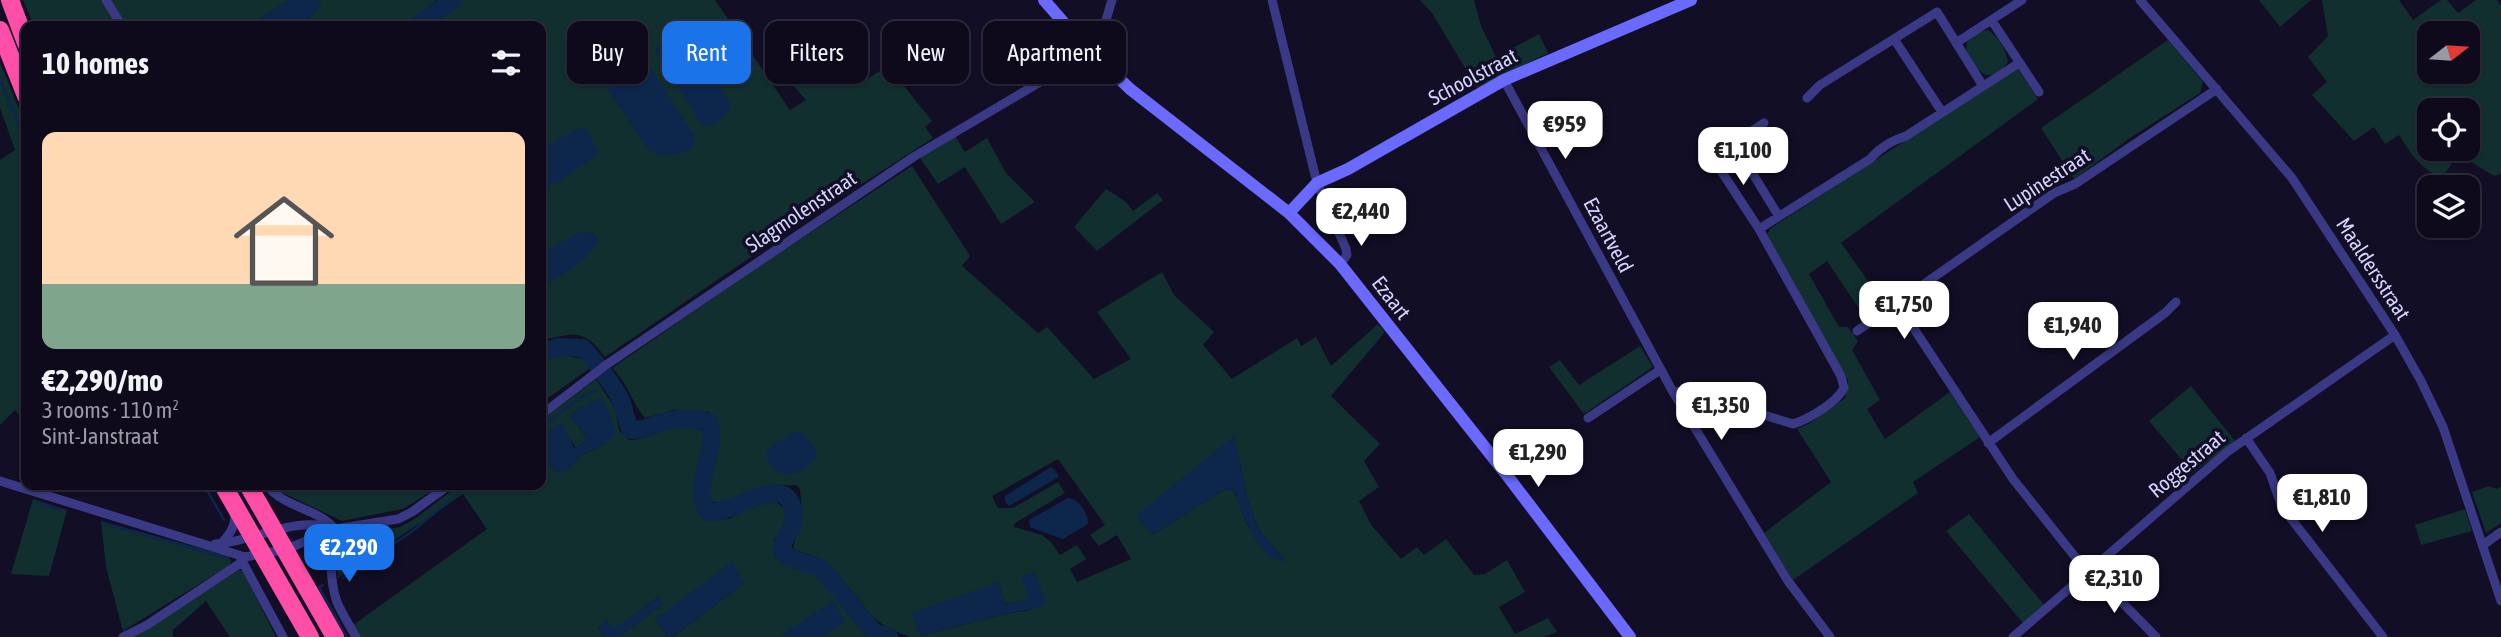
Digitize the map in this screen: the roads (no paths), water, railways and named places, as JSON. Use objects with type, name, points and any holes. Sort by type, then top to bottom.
[{"type":"highway","points":[[10,0],[21,30]]},
{"type":"highway","points":[[0,30],[21,83]]},
{"type":"highway","points":[[226,490],[310,637]]},
{"type":"highway","points":[[251,490],[335,637]]},
{"type":"main road","name":"Ezaart","points":[[1044,0],[1063,21]]},
{"type":"main road","name":"Schoolstraat","points":[[1289,213],[1317,183],[1348,169],[1504,80],[1691,0]]},
{"type":"main road","name":"Ezaart","points":[[1125,84],[1289,213],[1340,264],[1506,474],[1630,637]]},
{"type":"street","points":[[106,0],[119,21]]},
{"type":"street","points":[[1106,21],[1112,0]]},
{"type":"street","points":[[1272,0],[1317,183],[1346,249],[1346,255],[1340,264]]},
{"type":"street","points":[[1956,43],[2022,0]]},
{"type":"street","name":"Maaldersstraat","points":[[2140,0],[2292,178],[2395,335],[2443,426],[2501,601]]},
{"type":"street","points":[[1807,98],[1821,85],[1937,12],[1983,86]]},
{"type":"street","points":[[1992,21],[2039,92]]},
{"type":"street","points":[[1894,39],[1942,112]]},
{"type":"street","points":[[1759,229],[1870,159],[1878,150],[1906,136],[2019,63]]},
{"type":"street","name":"Ezaartveld","points":[[1504,80],[1673,392],[1788,582],[1830,637]]},
{"type":"street","name":"Slagmolenstraat","points":[[546,411],[606,365],[915,156],[1037,84]]},
{"type":"street","name":"Lupinestraat","points":[[1857,331],[2054,193],[2075,184],[2217,89]]},
{"type":"street","points":[[1673,392],[1686,391],[1786,423],[1800,422],[1840,395],[1844,388],[1841,376],[1759,229],[1712,157],[1764,123]]},
{"type":"street","points":[[1734,143],[1778,215]]},
{"type":"street","points":[[1988,443],[2165,313],[2176,302]]},
{"type":"street","points":[[1897,303],[2013,479],[2088,573],[2100,580],[2156,637]]},
{"type":"street","name":"Roggestraat","points":[[2013,637],[2198,475],[2246,438],[2395,335]]},
{"type":"street","points":[[1588,418],[1661,370]]},
{"type":"street","points":[[2246,438],[2270,473],[2282,507],[2383,637]]},
{"type":"street","points":[[0,481],[21,487]]},
{"type":"street","points":[[30,490],[210,544],[241,559]]},
{"type":"street","points":[[271,490],[285,502],[327,520],[335,529],[334,590],[356,637]]},
{"type":"street","points":[[123,637],[147,625],[241,559],[286,549],[335,529],[404,516],[442,490]]},
{"type":"street","points":[[221,544],[229,535],[236,519],[233,502]]},
{"type":"street","points":[[210,544],[254,538],[297,525],[327,526],[335,529]]},
{"type":"street","points":[[2483,545],[2501,531]]},
{"type":"street","points":[[232,542],[283,637]]},
{"type":"water","points":[[289,0],[317,0],[321,5],[302,21],[255,21]]},
{"type":"water","points":[[662,43],[662,60],[655,49]]},
{"type":"water","points":[[648,64],[693,134],[693,148],[670,156],[653,153],[608,90],[612,84],[648,84]]},
{"type":"water","points":[[676,84],[719,84],[731,105],[720,121],[702,126]]},
{"type":"water","points":[[580,127],[586,128],[598,152],[557,183],[546,186],[546,147]]},
{"type":"water","points":[[592,232],[598,240],[594,248],[574,267],[546,284],[546,251],[578,233]]},
{"type":"water","points":[[602,398],[615,435],[607,443],[582,455],[564,473],[557,472],[546,461],[546,434],[563,422],[565,432],[576,448],[586,437],[574,421],[569,419],[588,403]]},
{"type":"water","points":[[795,431],[800,431],[814,446],[814,460],[802,471],[794,474],[778,473],[769,463],[766,452]]},
{"type":"water","points":[[1234,436],[1249,504],[1259,530],[1286,562],[1276,560],[1259,545],[1234,491],[1226,489],[1152,535],[1136,516]]},
{"type":"water","points":[[1051,467],[1059,477],[1009,506],[1005,502],[1005,496]]},
{"type":"water","points":[[1068,498],[1082,507],[1088,524],[1063,539],[1030,527],[1029,520]]},
{"type":"water","points":[[732,562],[744,583],[673,637],[667,637],[655,619]]},
{"type":"water","points":[[1035,573],[1046,601],[1042,607],[920,636],[912,613],[998,582],[1005,604],[1029,600],[1021,575]]},
{"type":"water","points":[[658,597],[663,604],[618,637],[605,637],[597,628],[607,620],[614,629]]},
{"type":"water","points":[[833,600],[845,622],[822,637],[779,637]]},
{"type":"waterway","points":[[424,21],[453,0]]},
{"type":"waterway","points":[[0,78],[21,130]]},
{"type":"waterway","points":[[546,351],[558,347],[583,348],[615,390],[631,430],[644,429],[670,420],[692,419],[709,422],[711,445],[702,491],[708,512],[720,511],[772,493],[782,494],[790,501],[794,516],[782,551],[790,558],[821,568],[874,632],[889,637]]},
{"type":"waterway","points":[[604,386],[609,383]]},
{"type":"waterway","points":[[546,424],[578,399],[597,390]]},
{"type":"waterway","points":[[207,490],[224,520]]},
{"type":"waterway","points":[[343,578],[410,533],[458,494]]},
{"type":"waterway","points":[[37,503],[61,510]]},
{"type":"waterway","points":[[102,523],[224,557],[230,561]]},
{"type":"waterway","points":[[323,585],[319,587],[347,637]]}]
